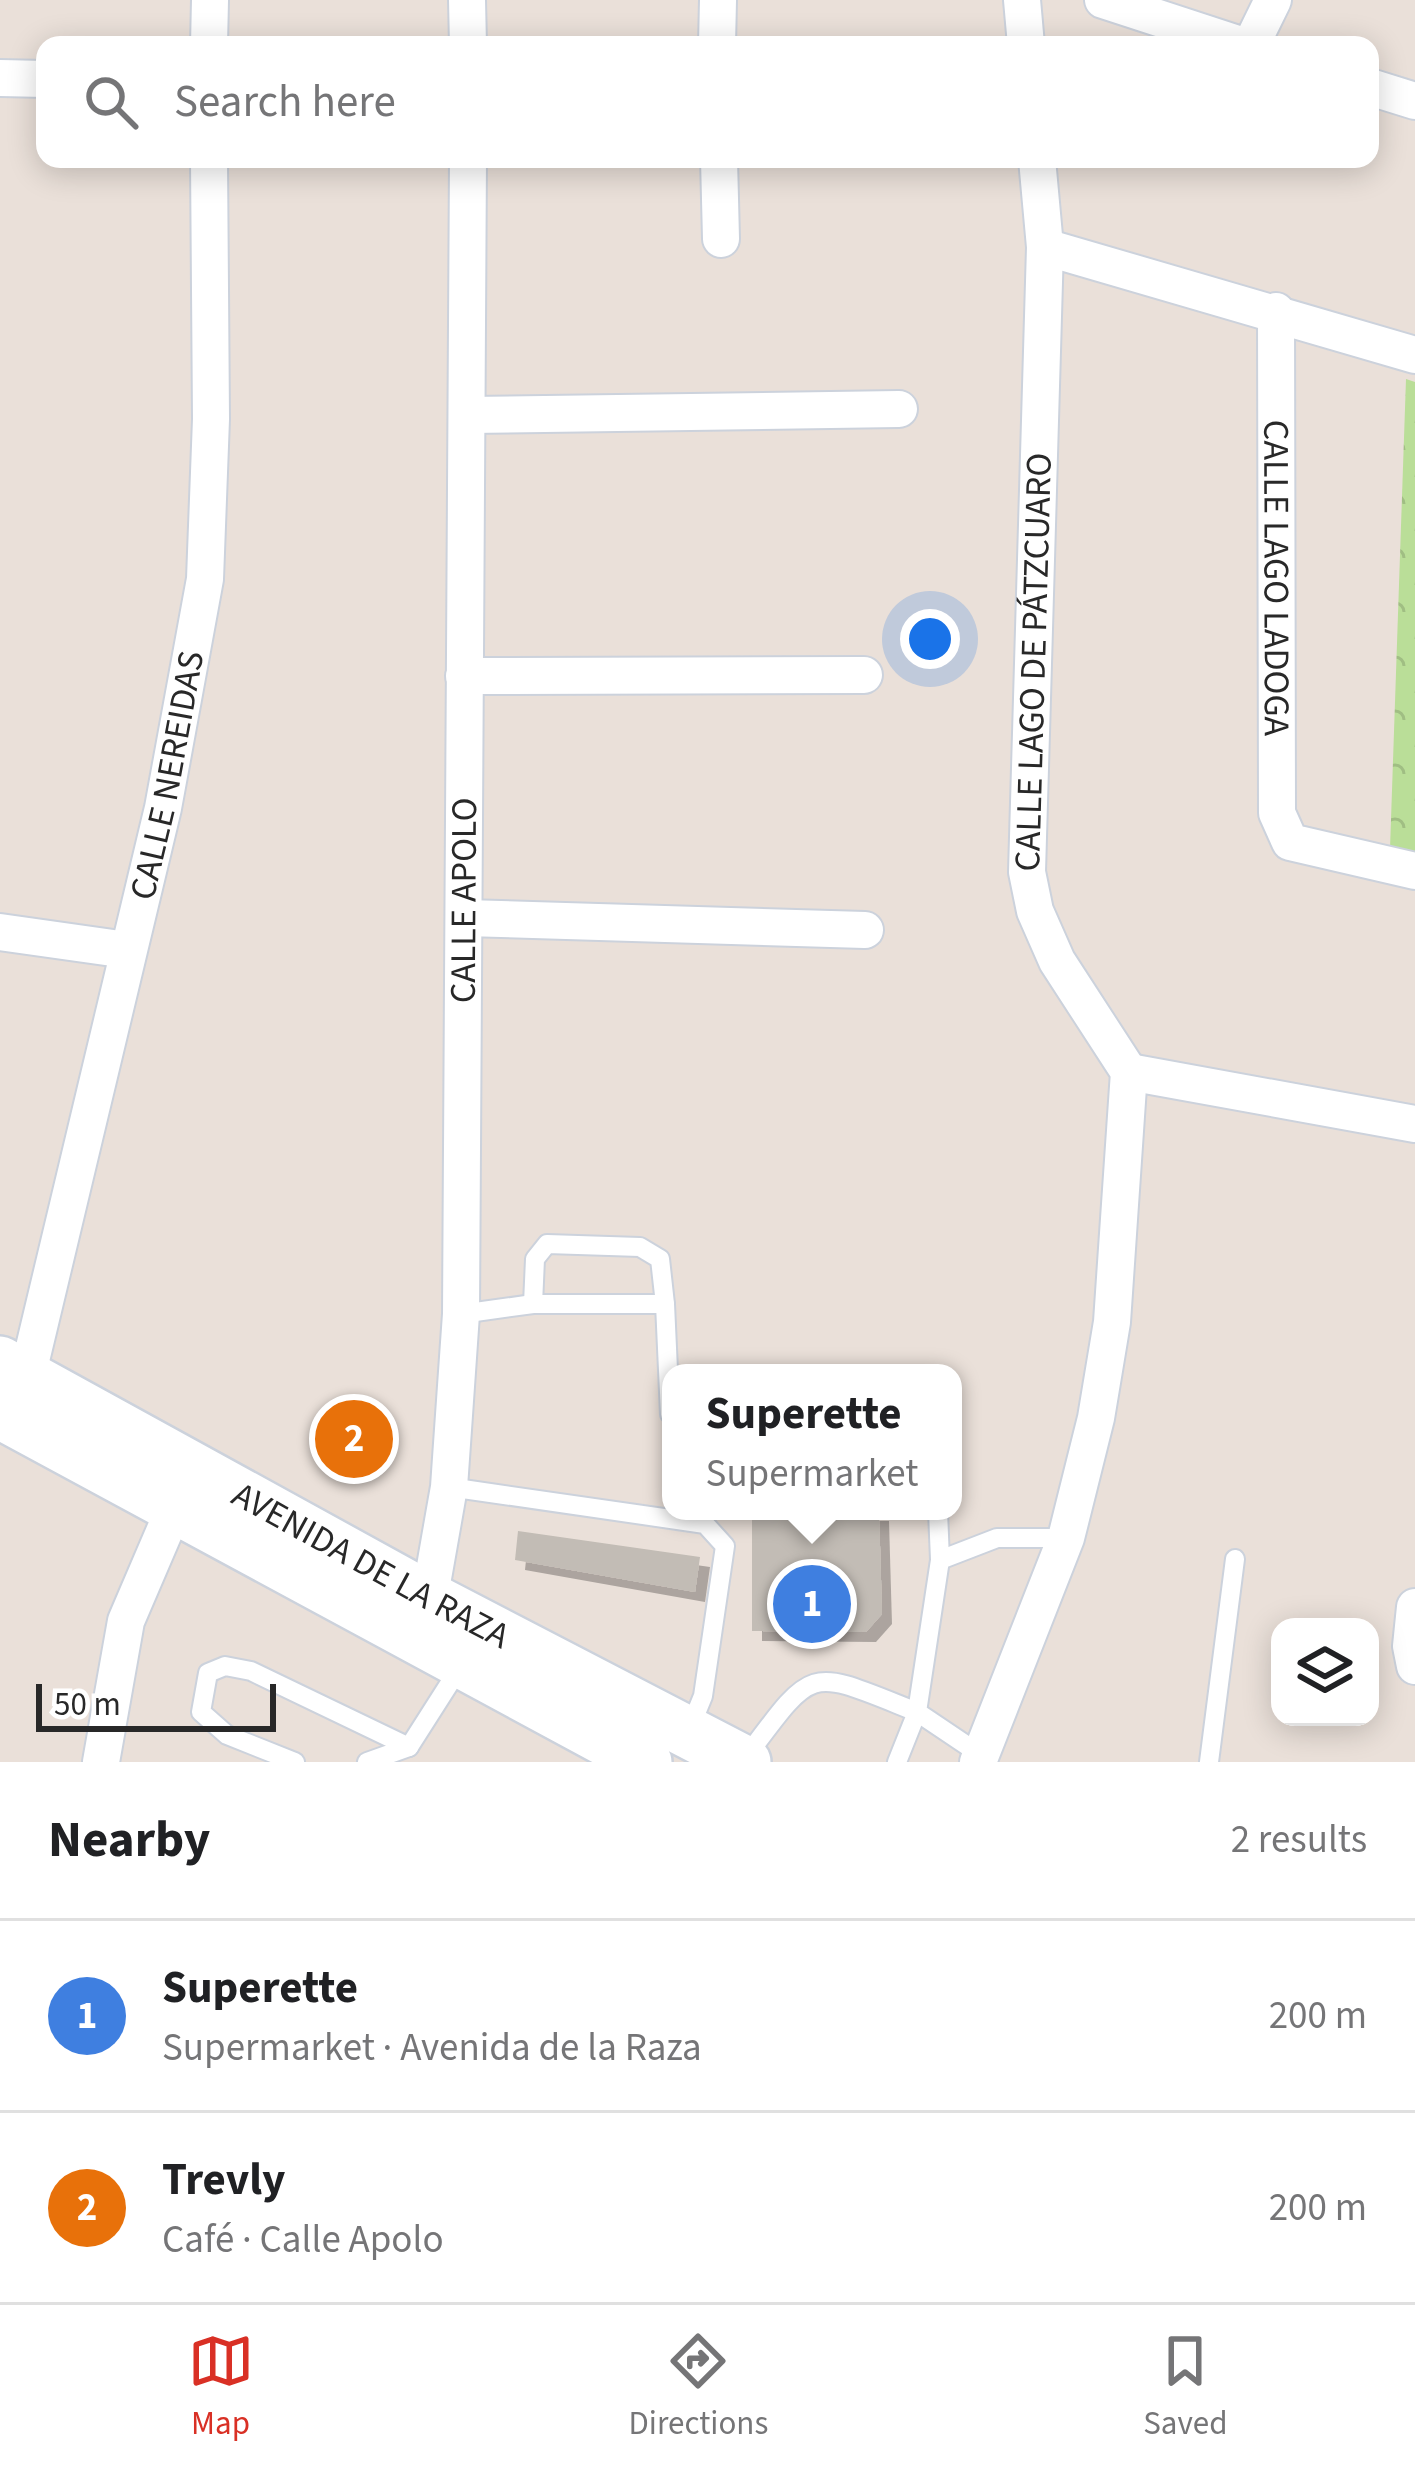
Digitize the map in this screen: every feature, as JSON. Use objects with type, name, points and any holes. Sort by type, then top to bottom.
[{"type":"main road","name":"AVENIDA DE LA RAZA","points":[[9,1384],[174,1509],[438,1634],[687,1733],[744,1761]]},
{"type":"main road","name":"AVENIDA DE LA RAZA","points":[[9,1384],[438,1634],[646,1762]]},
{"type":"street","points":[[209,36],[210,0]]},
{"type":"street","points":[[467,0],[468,36]]},
{"type":"street","points":[[717,36],[718,0]]},
{"type":"street","points":[[1022,0],[1025,36]]},
{"type":"street","points":[[1103,0],[1213,36]]},
{"type":"street","points":[[1255,36],[1273,0]]},
{"type":"street","points":[[0,78],[36,79]]},
{"type":"street","points":[[1379,90],[1415,101]]},
{"type":"street","name":"CALLE NEREIDAS","points":[[9,1384],[163,808],[205,579],[211,419],[209,168]]},
{"type":"street","name":"CALLE APOLO","points":[[438,1634],[461,1313],[468,168]]},
{"type":"street","points":[[719,168],[721,238]]},
{"type":"street","name":"CALLE LAGO DE PÁTZCUARO","points":[[1038,168],[1045,247],[1027,872],[1035,911],[1057,961],[1129,1072]]},
{"type":"street","points":[[1045,247],[1415,355]]},
{"type":"street","name":"CALLE LAGO LADOGA","points":[[1276,311],[1277,813],[1290,842],[1415,871]]},
{"type":"street","points":[[468,415],[899,409]]},
{"type":"street","points":[[464,676],[864,675]]},
{"type":"street","points":[[465,918],[865,930]]},
{"type":"street","points":[[0,932],[128,950]]},
{"type":"street","points":[[980,1758],[1066,1538],[1096,1418],[1112,1322],[1129,1072],[1415,1124]]},
{"type":"street","points":[[101,1762],[126,1621],[174,1509]]},
{"type":"street","points":[[1415,1607],[1411,1646],[1415,1666]]},
{"type":"lane","points":[[533,1304],[536,1259],[547,1244],[640,1247],[660,1259],[667,1364]]},
{"type":"lane","points":[[461,1313],[533,1304],[664,1304]]},
{"type":"lane","points":[[449,1487],[662,1518]]},
{"type":"lane","points":[[677,1520],[705,1524],[718,1532],[725,1546],[704,1696],[687,1733]]},
{"type":"lane","points":[[897,1762],[917,1712],[940,1561],[938,1520]]},
{"type":"lane","points":[[940,1561],[997,1538],[1066,1538]]},
{"type":"lane","points":[[1208,1762],[1235,1559]]},
{"type":"lane","points":[[410,1747],[438,1634]]},
{"type":"lane","points":[[295,1762],[213,1726],[201,1712],[201,1689],[208,1673],[225,1666],[251,1671],[410,1747]]},
{"type":"lane","points":[[744,1761],[804,1685],[821,1678],[917,1712],[980,1758]]},
{"type":"lane","points":[[367,1762],[410,1747]]},
{"type":"green space","points":[[1406,379],[1415,382],[1415,854],[1390,849]]},
{"type":"building","points":[[752,1520],[879,1520],[882,1614],[866,1632],[752,1631]]},
{"type":"building","points":[[518,1531],[700,1557],[695,1592],[515,1560]]},
{"type":"place","name":"Trevly","points":[[354,1439]]},
{"type":"place","name":"Superette","points":[[812,1604]]}]
